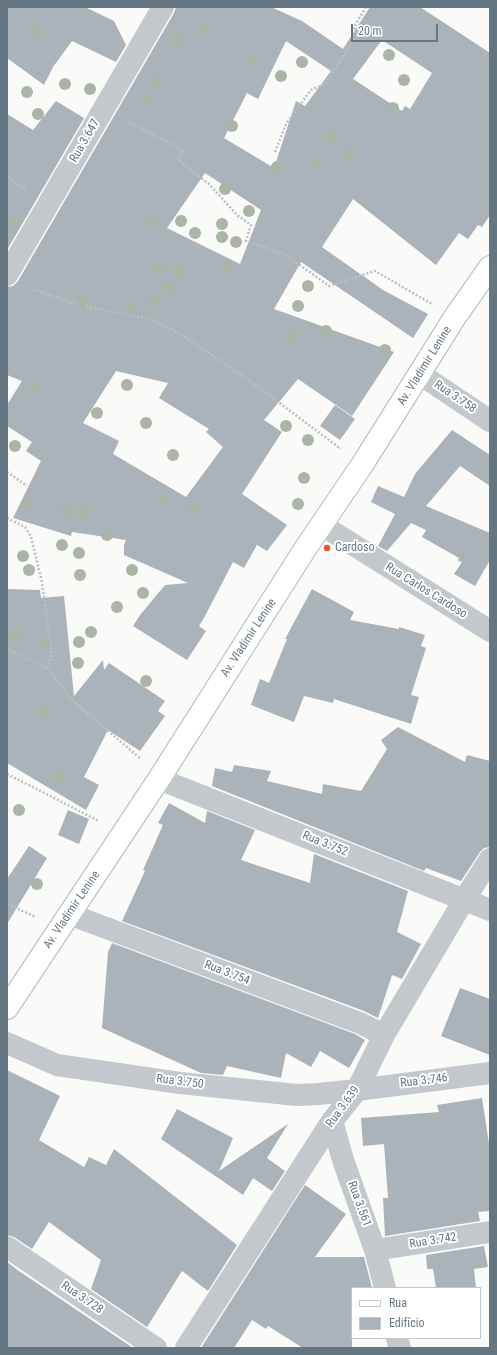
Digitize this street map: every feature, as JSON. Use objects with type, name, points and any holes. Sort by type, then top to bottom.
[{"type":"main road","name":"Av. Vladimir Lenine","points":[[7,1008],[160,777],[362,465],[455,317],[490,268]]},
{"type":"street","name":"Rua 3.647","points":[[7,275],[163,7]]},
{"type":"street","name":"Rua 3.758","points":[[420,374],[490,421]]},
{"type":"street","name":"Rua Carlos Cardoso","points":[[322,525],[490,631]]},
{"type":"street","name":"Rua 3.752","points":[[160,777],[490,910]]},
{"type":"street","name":"Rua 3.639","points":[[186,1348],[332,1121],[357,1090],[384,1035],[490,859]]},
{"type":"street","name":"Rua 3.754","points":[[65,921],[360,1023],[384,1035]]},
{"type":"street","name":"Rua 3.750","points":[[7,1043],[57,1065],[180,1083],[297,1095],[357,1090]]},
{"type":"street","name":"Rua 3.746","points":[[357,1090],[490,1073]]},
{"type":"street","name":"Rua 3.561","points":[[332,1121],[375,1250],[385,1287]]},
{"type":"street","name":"Rua 3.742","points":[[375,1250],[490,1232]]},
{"type":"street","name":"Rua 3.728","points":[[7,1247],[156,1348]]},
{"type":"path","points":[[275,152],[286,124],[311,90],[325,84],[357,35],[354,27],[366,7]]},
{"type":"path","points":[[104,109],[183,150],[178,160],[209,184],[237,215],[251,225],[246,241],[286,255],[330,286],[375,271],[455,317]]},
{"type":"path","points":[[27,288],[79,305],[150,319],[181,334],[250,381],[362,465]]},
{"type":"path","points":[[7,472],[28,486]]},
{"type":"path","points":[[7,518],[25,527],[31,537],[42,582],[52,655],[47,668]]},
{"type":"path","points":[[7,649],[47,668],[70,698],[160,777]]},
{"type":"path","points":[[7,774],[123,834]]},
{"type":"path","points":[[7,904],[65,921]]},
{"type":"building","points":[[7,7],[85,7],[114,21],[126,45],[116,62],[72,41],[53,67],[44,85],[7,58]]},
{"type":"building","points":[[176,7],[271,7],[302,21],[343,49],[370,7],[420,7],[490,53],[490,215],[482,227],[478,225],[468,239],[459,233],[436,265],[353,199],[322,247],[383,290],[428,314],[413,338],[301,262],[274,309],[394,352],[352,416],[298,379],[264,420],[282,432],[242,494],[287,525],[267,551],[257,545],[244,568],[233,562],[199,626],[206,631],[187,660],[133,626],[140,615],[165,585],[188,583],[124,555],[124,545],[126,540],[72,532],[71,536],[13,518],[41,461],[26,451],[32,442],[7,426],[7,405],[22,381],[7,375],[7,287],[13,286],[18,281],[174,13]],"holes":[[[382,40],[432,73],[410,109],[405,106],[402,111],[353,79]],[[286,41],[331,71],[305,106],[296,101],[274,168],[224,138],[247,93],[258,99]],[[205,173],[261,210],[240,264],[167,228]],[[116,371],[168,383],[159,398],[209,429],[206,432],[223,447],[186,497],[113,454],[119,441],[83,423]]]},
{"type":"building","points":[[56,101],[84,118],[7,250],[7,114],[33,130]]},
{"type":"building","points":[[335,405],[355,419],[340,440],[320,426]]},
{"type":"building","points":[[452,430],[490,455],[490,486],[460,466],[426,506],[490,533],[490,560],[475,586],[454,574],[462,562],[458,561],[459,558],[422,537],[426,530],[411,523],[387,551],[378,546],[395,514],[371,502],[378,486],[404,497],[415,474]]},
{"type":"building","points":[[7,589],[40,590],[41,598],[64,596],[74,696],[103,660],[104,670],[109,663],[165,701],[158,711],[165,716],[140,751],[108,730],[84,777],[99,785],[86,810],[7,763]]},
{"type":"building","points":[[312,589],[354,612],[350,620],[399,629],[399,627],[425,635],[421,646],[426,648],[411,695],[419,697],[411,724],[334,699],[333,703],[304,696],[294,722],[251,705],[260,679],[269,683],[287,639],[285,639]]},
{"type":"building","points":[[398,727],[465,762],[467,755],[490,761],[490,847],[484,848],[480,852],[461,881],[426,868],[424,871],[212,786],[215,768],[232,772],[234,765],[271,771],[267,781],[322,794],[323,784],[361,791],[387,749],[381,740]]},
{"type":"building","points":[[169,803],[205,823],[207,811],[255,830],[241,860],[310,883],[314,854],[408,891],[397,932],[421,944],[402,979],[392,975],[378,1018],[364,1011],[122,921],[145,871],[143,870],[163,825],[158,823]]},
{"type":"building","points":[[68,810],[89,819],[79,844],[58,835]]},
{"type":"building","points":[[29,846],[47,858],[7,924],[7,879]]},
{"type":"building","points":[[112,943],[355,1034],[365,1040],[349,1068],[320,1051],[311,1067],[286,1053],[281,1078],[227,1066],[223,1075],[201,1073],[102,1028],[108,952]]},
{"type":"building","points":[[460,988],[490,999],[490,1055],[441,1036]]},
{"type":"building","points":[[7,1070],[60,1096],[39,1140],[84,1167],[89,1157],[106,1165],[114,1149],[237,1245],[208,1291],[182,1271],[147,1327],[91,1289],[101,1260],[49,1222],[32,1249],[14,1237],[7,1235]]},
{"type":"building","points":[[482,1098],[490,1150],[490,1211],[478,1212],[480,1221],[385,1236],[383,1198],[388,1198],[384,1144],[363,1146],[361,1118],[439,1112],[437,1105]]},
{"type":"building","points":[[177,1109],[233,1138],[219,1171],[288,1124],[267,1158],[285,1171],[272,1191],[253,1178],[243,1195],[161,1139]]},
{"type":"building","points":[[305,1185],[346,1214],[315,1257],[364,1257],[372,1287],[351,1287],[352,1348],[303,1348],[268,1326],[266,1329],[252,1320],[234,1348],[201,1348]]},
{"type":"building","points":[[484,1246],[488,1267],[474,1269],[476,1287],[436,1287],[433,1269],[427,1269],[426,1255]]},
{"type":"building","points":[[7,1262],[19,1271],[133,1348],[7,1348]]},
{"type":"place","name":"Cardoso","points":[[327,548]]}]
